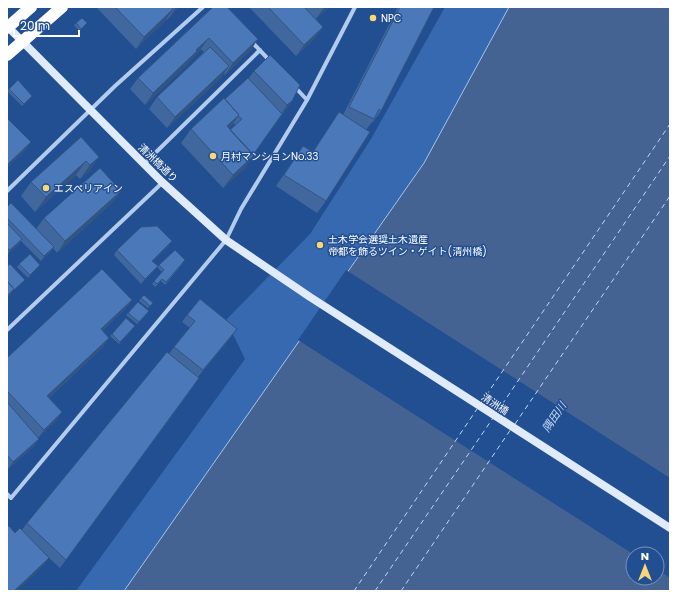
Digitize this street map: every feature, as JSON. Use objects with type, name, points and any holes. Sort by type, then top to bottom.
[{"type":"highway","points":[[7,27],[31,7]]},
{"type":"highway","points":[[7,55],[62,7]]},
{"type":"main road","name":"清洲橋通り","points":[[7,27],[162,182],[226,240],[310,297]]},
{"type":"main road","name":"清洲橋","points":[[310,297],[670,528]]},
{"type":"street","points":[[7,191],[115,86],[203,7]]},
{"type":"street","points":[[7,494],[11,498],[226,240],[241,209],[307,100],[355,7]]},
{"type":"street","points":[[245,34],[276,67]]},
{"type":"street","points":[[7,58],[24,43]]},
{"type":"street","points":[[144,164],[260,50]]},
{"type":"street","points":[[291,84],[307,100]]},
{"type":"street","points":[[7,330],[162,182]]},
{"type":"shaded area","points":[[445,7],[509,7],[424,163],[124,591],[76,591],[245,359],[226,320],[310,234],[371,139]]},
{"type":"water","name":"隅田川","points":[[509,7],[670,7],[670,591],[124,591],[424,163]]},
{"type":"pier","points":[[346,270],[670,478],[670,578],[665,575],[665,546],[625,546],[625,549],[298,340]]},
{"type":"building","points":[[115,7],[171,7],[173,9],[144,37]]},
{"type":"building","points":[[213,7],[227,7],[258,39],[233,63],[209,38],[153,93],[138,78]]},
{"type":"building","points":[[268,7],[304,7],[323,27],[304,45]]},
{"type":"building","points":[[400,7],[434,7],[381,111],[379,109],[374,119],[349,107]]},
{"type":"building","points":[[82,18],[87,23],[81,29],[76,23]]},
{"type":"building","points":[[210,47],[229,66],[175,117],[157,97]]},
{"type":"building","points":[[270,55],[300,85],[292,101],[287,105],[254,71]]},
{"type":"building","points":[[248,78],[282,114],[253,155],[230,130],[242,119],[225,99]]},
{"type":"building","points":[[18,80],[32,96],[24,104],[9,89]]},
{"type":"building","points":[[224,98],[239,115],[227,126],[254,155],[233,175],[191,129]]},
{"type":"building","points":[[339,112],[370,132],[326,201],[284,175],[303,146],[313,152]]},
{"type":"building","points":[[7,118],[31,142],[7,165]]},
{"type":"building","points":[[81,137],[99,157],[90,165],[86,161],[46,197],[31,182]]},
{"type":"building","points":[[100,168],[121,191],[65,241],[44,218]]},
{"type":"building","points":[[11,203],[54,247],[44,256],[7,218],[7,207]]},
{"type":"building","points":[[7,223],[22,239],[10,250],[7,248]]},
{"type":"building","points":[[157,226],[172,241],[152,261],[158,266],[145,279],[117,250],[141,227]]},
{"type":"building","points":[[175,250],[185,260],[166,282],[162,279],[157,284],[154,281],[164,270],[159,265]]},
{"type":"building","points":[[30,254],[40,265],[30,275],[19,264]]},
{"type":"building","points":[[10,264],[25,280],[14,290],[7,281],[7,266]]},
{"type":"building","points":[[102,269],[132,300],[101,329],[109,338],[47,396],[62,412],[44,430],[7,391],[7,358]]},
{"type":"building","points":[[7,281],[14,289],[7,296]]},
{"type":"building","points":[[144,295],[153,303],[150,306],[141,298]]},
{"type":"building","points":[[200,299],[237,329],[203,370],[174,347],[195,321],[187,315]]},
{"type":"building","points":[[138,302],[149,311],[139,322],[128,313]]},
{"type":"building","points":[[126,318],[135,326],[120,342],[112,334]]},
{"type":"building","points":[[167,352],[199,378],[66,560],[27,523]]},
{"type":"building","points":[[7,402],[39,439],[13,462],[7,455]]},
{"type":"building","points":[[9,526],[15,533],[20,528],[49,558],[14,591],[7,591],[7,527]]},
{"type":"ferry route","points":[[481,403],[670,124]]},
{"type":"ferry route","points":[[497,412],[670,156]]},
{"type":"ferry route","points":[[515,424],[670,196]]},
{"type":"ferry route","points":[[354,591],[477,409]]},
{"type":"ferry route","points":[[375,591],[493,418]]},
{"type":"ferry route","points":[[401,591],[511,429]]},
{"type":"place","name":"NPC","points":[[373,18]]},
{"type":"place","name":"月村マンションNo.33","points":[[213,156]]},
{"type":"place","name":"エスペリアイン","points":[[46,188]]},
{"type":"place","name":"土木学会選奨土木遺産 帝都を飾るツイン・ゲイト(清州橋)","points":[[320,245]]}]
